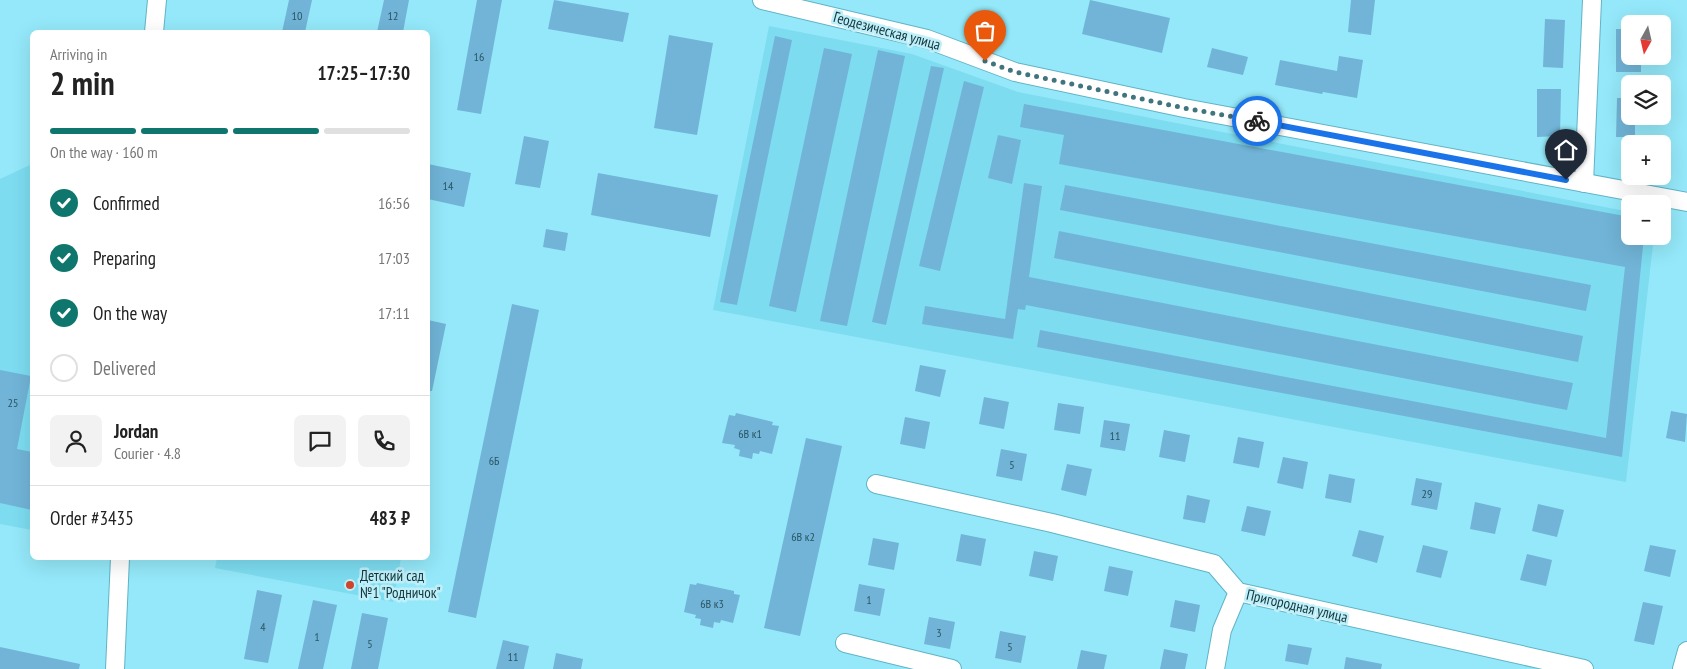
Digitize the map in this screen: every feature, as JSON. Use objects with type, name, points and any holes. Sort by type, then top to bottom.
[{"type":"street","points":[[154,30],[157,0]]},
{"type":"street","name":"Геодезическая улица","points":[[762,0],[927,39],[1015,72],[1184,108],[1687,202]]},
{"type":"street","points":[[1584,183],[1592,0]]},
{"type":"street","name":"Пригородная улица","points":[[876,484],[1052,523],[1214,564],[1238,592],[1584,669]]},
{"type":"street","points":[[115,669],[120,560]]},
{"type":"street","points":[[1215,669],[1222,630],[1238,592]]},
{"type":"street","points":[[845,643],[952,669]]},
{"type":"street","points":[[1682,669],[1687,652]]},
{"type":"shaded area","points":[[769,26],[912,54],[1018,92],[1621,210],[1621,245],[1653,245],[1626,482],[713,310]]},
{"type":"shaded area","points":[[30,165],[30,530],[0,524],[0,179]]},
{"type":"shaded area","name":"Детский сад №1 \"Родничок\"","points":[[217,560],[401,560],[393,602],[215,568]]},
{"type":"building","points":[[289,0],[312,0],[305,30],[282,30]]},
{"type":"building","points":[[384,0],[409,0],[403,30],[377,30]]},
{"type":"building","points":[[477,0],[502,0],[481,114],[457,110]]},
{"type":"building","points":[[554,0],[629,13],[623,42],[548,29]]},
{"type":"building","points":[[1090,0],[1170,18],[1162,53],[1082,34]]},
{"type":"building","points":[[1351,0],[1375,0],[1371,35],[1348,32]]},
{"type":"building","points":[[1545,19],[1565,20],[1563,68],[1543,67]]},
{"type":"building","points":[[1616,29],[1621,29],[1621,65],[1641,65],[1641,72],[1616,72]]},
{"type":"building","points":[[669,35],[713,43],[697,135],[654,128]]},
{"type":"building","points":[[775,36],[792,40],[737,305],[720,302]]},
{"type":"building","points":[[824,48],[852,54],[796,312],[769,306]]},
{"type":"building","points":[[1212,48],[1248,57],[1243,75],[1207,67]]},
{"type":"building","points":[[878,50],[905,56],[847,326],[820,321]]},
{"type":"building","points":[[1339,56],[1363,60],[1357,98],[1323,92],[1322,94],[1275,85],[1280,60],[1337,71]]},
{"type":"building","points":[[931,66],[944,68],[886,325],[872,322]]},
{"type":"building","points":[[964,81],[984,87],[940,271],[919,266]]},
{"type":"building","points":[[1537,89],[1561,89],[1560,136],[1537,137]]},
{"type":"building","points":[[1617,98],[1621,98],[1621,125],[1635,125],[1635,135],[1616,137]]},
{"type":"building","points":[[1024,104],[1621,215],[1621,245],[1643,245],[1622,457],[1037,347],[1040,330],[1606,438],[1625,267],[1059,164],[1064,135],[1020,127]]},
{"type":"building","points":[[998,135],[1021,140],[1012,184],[988,178]]},
{"type":"building","points":[[524,136],[549,141],[540,188],[515,184]]},
{"type":"building","points":[[430,164],[471,173],[464,207],[430,199]]},
{"type":"building","points":[[598,173],[718,195],[710,237],[591,215]]},
{"type":"building","points":[[1024,183],[1042,186],[1029,277],[1573,383],[1567,410],[1026,305],[1025,310],[1018,309],[1013,339],[922,324],[925,306],[1005,319]]},
{"type":"building","points":[[1065,185],[1591,285],[1586,311],[1060,210]]},
{"type":"building","points":[[546,229],[568,233],[565,251],[543,247]]},
{"type":"building","points":[[1059,231],[1583,336],[1578,362],[1054,258]]},
{"type":"building","points":[[512,304],[539,310],[476,618],[448,612]]},
{"type":"building","points":[[430,320],[446,324],[432,391],[430,391]]},
{"type":"building","points":[[920,365],[946,370],[940,397],[915,391]]},
{"type":"building","points":[[0,370],[30,376],[17,449],[30,452],[30,510],[0,503]]},
{"type":"building","points":[[984,397],[1009,402],[1004,429],[979,424]]},
{"type":"building","points":[[1058,403],[1084,407],[1080,434],[1054,430]]},
{"type":"building","points":[[1671,411],[1687,414],[1685,442],[1666,438]]},
{"type":"building","points":[[736,413],[773,422],[772,425],[779,426],[772,454],[760,451],[759,454],[753,453],[752,459],[739,456],[740,450],[734,448],[735,445],[722,443],[729,415],[735,416]]},
{"type":"building","points":[[905,417],[930,422],[925,449],[900,444]]},
{"type":"building","points":[[1104,420],[1130,424],[1125,451],[1100,447]]},
{"type":"building","points":[[1164,430],[1190,435],[1185,462],[1159,457]]},
{"type":"building","points":[[1238,437],[1264,442],[1259,468],[1233,463]]},
{"type":"building","points":[[806,438],[842,446],[800,636],[764,628]]},
{"type":"building","points":[[1001,449],[1027,454],[1022,481],[996,476]]},
{"type":"building","points":[[1283,457],[1308,462],[1303,489],[1277,483]]},
{"type":"building","points":[[1067,464],[1092,469],[1086,496],[1061,490]]},
{"type":"building","points":[[1329,474],[1355,479],[1351,503],[1325,498]]},
{"type":"building","points":[[1416,478],[1442,483],[1437,510],[1411,505]]},
{"type":"building","points":[[1187,495],[1210,500],[1205,523],[1183,519]]},
{"type":"building","points":[[1475,502],[1501,508],[1495,534],[1470,529]]},
{"type":"building","points":[[1538,504],[1564,510],[1557,537],[1532,531]]},
{"type":"building","points":[[1247,506],[1271,511],[1265,536],[1241,531]]},
{"type":"building","points":[[1359,530],[1384,536],[1377,563],[1352,556]]},
{"type":"building","points":[[961,534],[986,539],[981,566],[956,561]]},
{"type":"building","points":[[873,538],[899,543],[894,570],[868,565]]},
{"type":"building","points":[[1423,545],[1448,551],[1441,578],[1416,572]]},
{"type":"building","points":[[1650,545],[1676,550],[1670,577],[1644,571]]},
{"type":"building","points":[[1034,551],[1058,556],[1053,581],[1029,576]]},
{"type":"building","points":[[1527,554],[1552,560],[1546,586],[1520,580]]},
{"type":"building","points":[[1109,566],[1133,571],[1128,596],[1104,591]]},
{"type":"building","points":[[697,583],[734,591],[734,594],[740,595],[733,623],[721,620],[720,623],[714,622],[713,628],[700,625],[701,619],[695,618],[696,615],[684,612],[690,584],[696,585]]},
{"type":"building","points":[[859,584],[885,589],[880,616],[854,611]]},
{"type":"building","points":[[257,590],[282,595],[268,663],[244,659]]},
{"type":"building","points":[[313,600],[337,605],[323,669],[298,669]]},
{"type":"building","points":[[1175,600],[1200,605],[1195,632],[1170,627]]},
{"type":"building","points":[[1643,602],[1663,606],[1654,645],[1634,641]]},
{"type":"building","points":[[362,613],[388,618],[378,669],[351,669]]},
{"type":"building","points":[[929,617],[955,622],[950,649],[924,644]]},
{"type":"building","points":[[1000,631],[1026,636],[1021,663],[995,658]]},
{"type":"building","points":[[503,640],[529,646],[524,669],[496,669]]},
{"type":"building","points":[[1288,644],[1312,648],[1308,665],[1285,661]]},
{"type":"building","points":[[0,647],[80,664],[79,669],[0,669]]},
{"type":"building","points":[[1164,649],[1188,654],[1185,669],[1160,669]]},
{"type":"building","points":[[1081,650],[1107,655],[1104,669],[1077,669]]},
{"type":"building","points":[[556,653],[583,659],[581,669],[553,669]]},
{"type":"building","points":[[1346,657],[1382,664],[1381,669],[1344,669]]},
{"type":"way so far","points":[[985,61],[1015,72],[1184,108],[1257,121]]},
{"type":"place","name":"Детский сад №1 \"Родничок\"","points":[[350,585]]},
{"type":"route","points":[[1257,121],[1566,180]]}]
